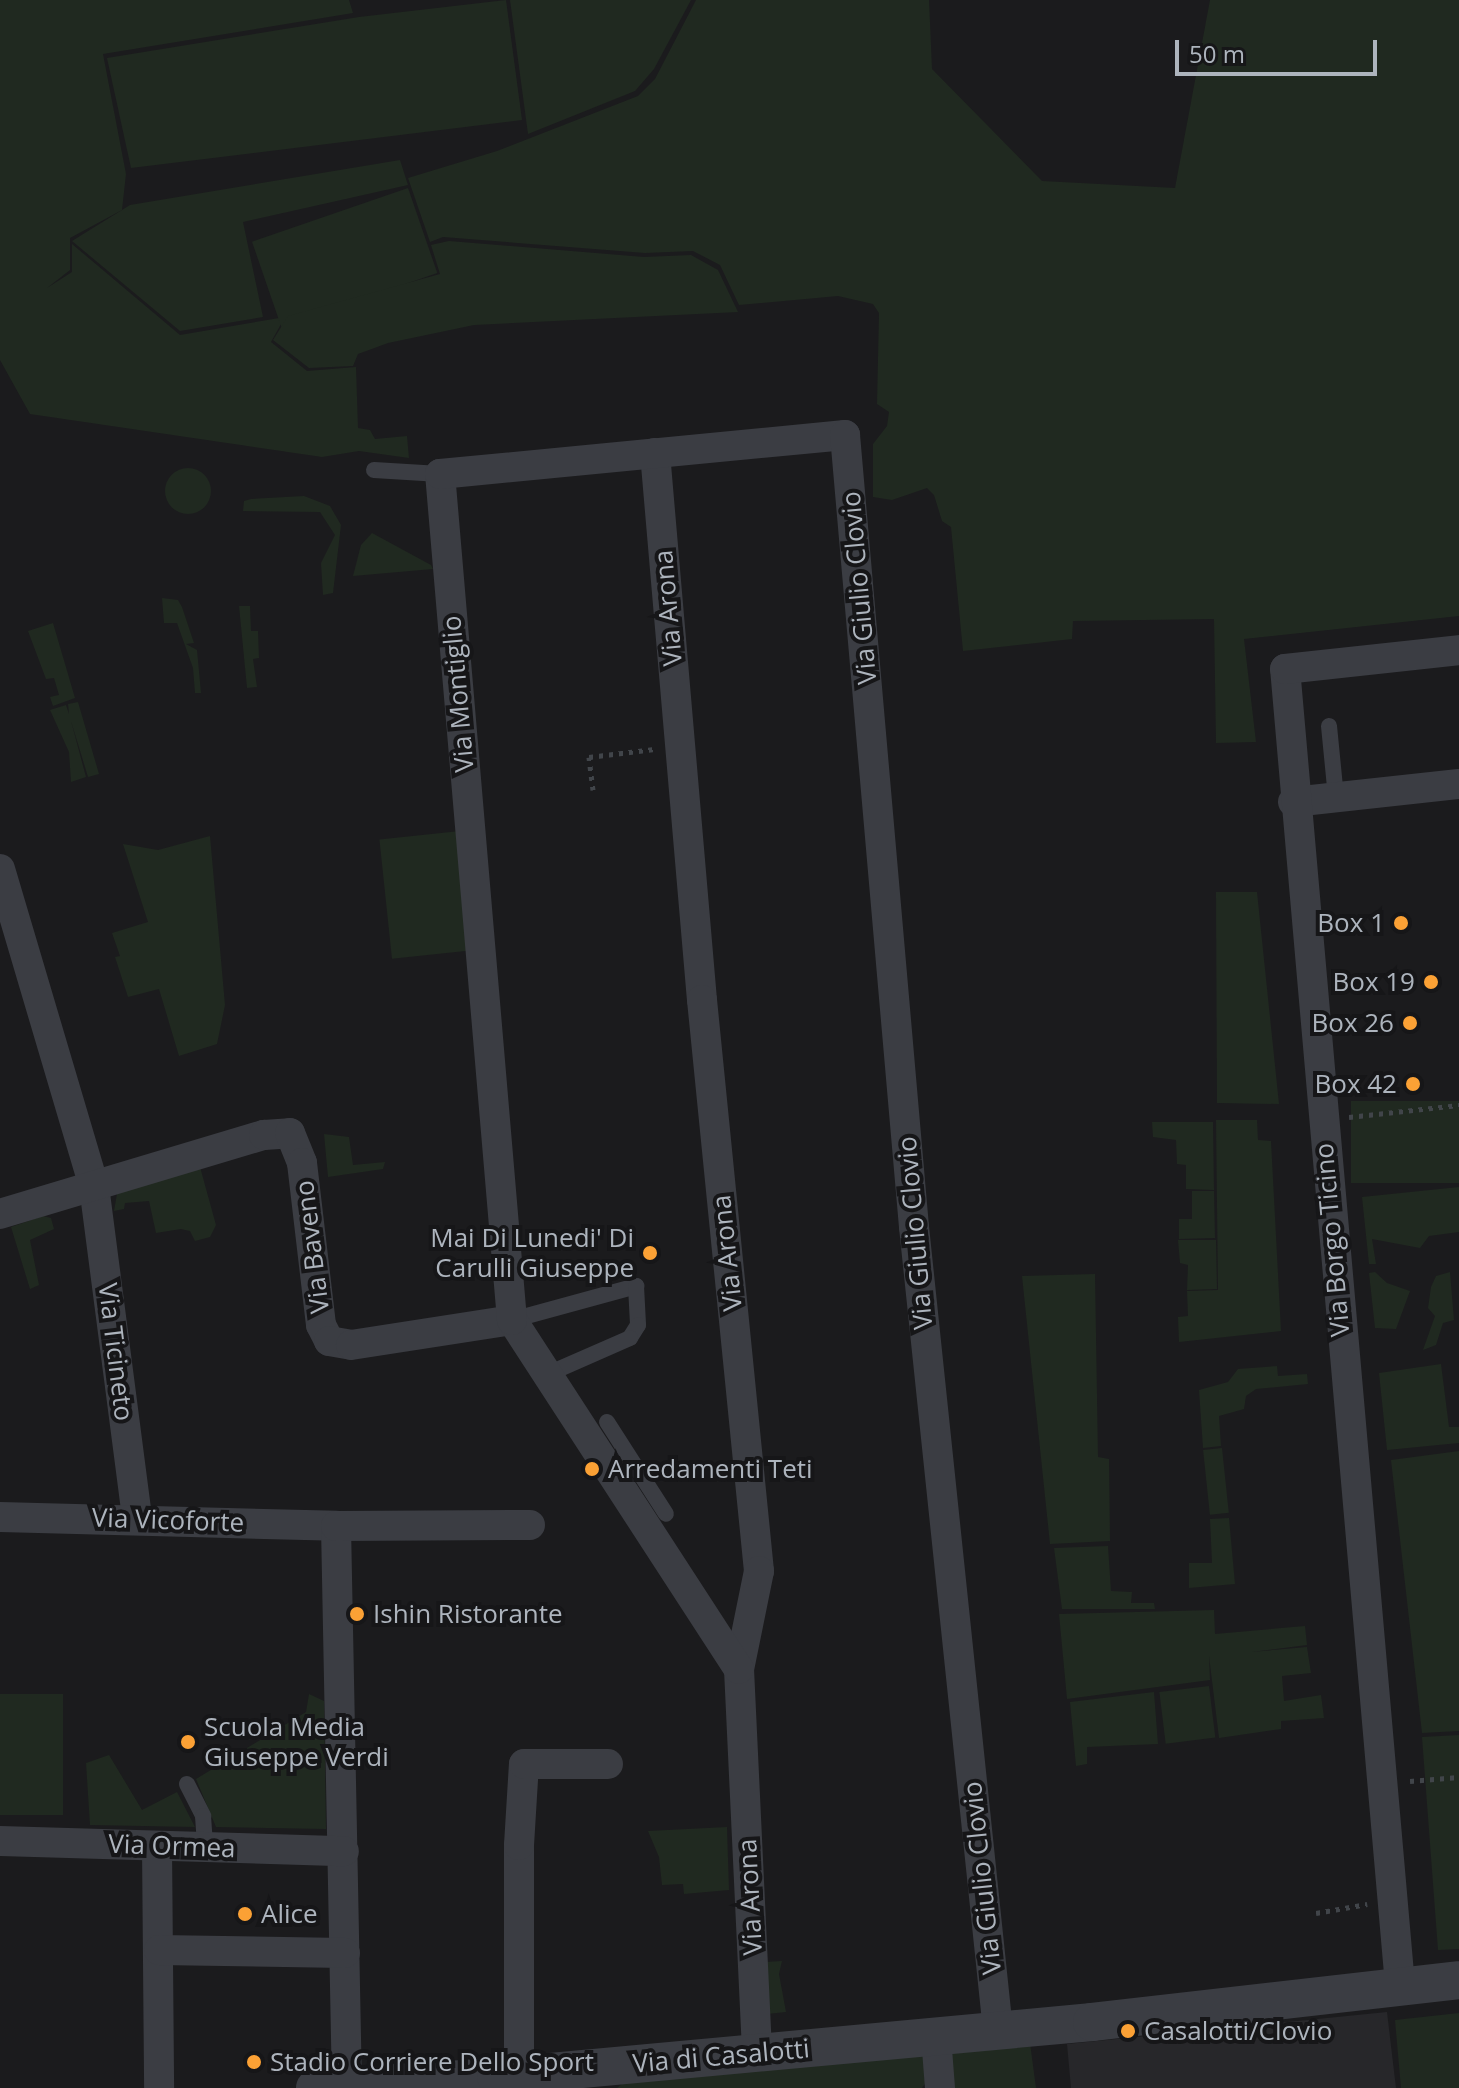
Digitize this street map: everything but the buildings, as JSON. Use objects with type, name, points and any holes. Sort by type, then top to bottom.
[{"type":"street","name":"Via Giulio Clovio","points":[[655,453],[845,435],[914,1227],[998,2030]]},
{"type":"street","points":[[440,474],[655,453]]},
{"type":"street","name":"Via Arona","points":[[655,453],[759,1571],[739,1669],[757,2052]]},
{"type":"street","name":"Via Montiglio","points":[[440,474],[512,1320]]},
{"type":"street","name":"Via Borgo Ticino","points":[[1400,1985],[1320,1120],[1285,669],[1459,650]]},
{"type":"street","points":[[1293,802],[1459,784]]},
{"type":"street","points":[[0,869],[94,1186],[0,1214]]},
{"type":"street","name":"Via Baveno","points":[[94,1186],[264,1135],[290,1133],[302,1163],[321,1325],[329,1341],[351,1345],[512,1320]]},
{"type":"street","name":"Via Ticineto","points":[[94,1186],[137,1518]]},
{"type":"street","points":[[512,1320],[548,1374],[623,1468],[739,1669]]},
{"type":"street","name":"Via Vicoforte","points":[[0,1517],[137,1518],[336,1526],[530,1525]]},
{"type":"street","points":[[336,1526],[345,1953],[336,2087]]},
{"type":"street","points":[[519,2074],[524,1764],[608,1764]]},
{"type":"street","name":"Via Ormea","points":[[0,1841],[344,1851]]},
{"type":"street","points":[[157,1846],[159,2088]]},
{"type":"street","points":[[159,1950],[345,1953]]},
{"type":"street","name":"Via di Casalotti","points":[[336,2087],[519,2074],[596,2078],[757,2052],[998,2030],[1459,1980]]},
{"type":"street","points":[[936,2036],[940,2088]]},
{"type":"lane","points":[[374,470],[440,474]]},
{"type":"lane","points":[[1329,726],[1336,798]]},
{"type":"lane","points":[[512,1320],[636,1286],[638,1325],[630,1338],[548,1374]]},
{"type":"lane","points":[[607,1422],[623,1468],[666,1514]]},
{"type":"lane","points":[[187,1784],[203,1816],[205,1847]]},
{"type":"path","points":[[593,790],[589,757],[664,748],[666,772],[682,768]]},
{"type":"path","points":[[1320,1120],[1459,1105]]},
{"type":"path","points":[[1381,1784],[1459,1777]]},
{"type":"shaded area","points":[[0,0],[349,0],[353,13],[103,54],[126,174],[122,210],[70,238],[70,270],[47,288],[72,272],[72,244],[180,335],[285,317],[271,342],[307,371],[356,367],[358,428],[370,430],[375,439],[407,436],[409,458],[359,451],[322,457],[30,414],[0,360]]},
{"type":"shaded area","points":[[506,0],[522,120],[131,168],[107,58],[359,17]]},
{"type":"shaded area","points":[[510,0],[691,0],[654,69],[635,91],[528,134]]},
{"type":"shaded area","points":[[696,0],[929,0],[932,69],[1042,181],[1175,188],[1210,0],[1459,0],[1459,616],[1244,639],[1256,742],[1216,743],[1214,619],[1073,621],[1072,639],[963,651],[951,527],[942,521],[934,495],[927,488],[892,500],[873,497],[873,444],[887,426],[889,412],[877,404],[879,313],[873,304],[838,296],[739,305],[720,265],[693,251],[645,253],[443,237],[430,242],[408,178],[497,151],[638,96],[655,79]]},
{"type":"shaded area","points":[[400,160],[408,185],[243,222],[263,317],[180,331],[72,241],[130,205]]},
{"type":"shaded area","points":[[408,188],[437,273],[281,327],[252,242]]},
{"type":"shaded area","points":[[449,241],[644,257],[691,255],[718,270],[738,312],[474,325],[388,343],[358,354],[353,366],[309,368],[273,340],[288,316],[440,274],[431,245]]},
{"type":"shaded area","points":[[188,468],[204,475],[211,491],[204,507],[188,514],[172,507],[165,491],[172,475]]},
{"type":"shaded area","points":[[304,496],[330,506],[341,525],[333,593],[323,595],[321,563],[335,535],[320,512],[243,511],[244,501],[251,499]]},
{"type":"shaded area","points":[[372,533],[431,565],[433,569],[353,576],[361,545]]},
{"type":"shaded area","points":[[162,598],[178,600],[182,607],[194,643],[186,644],[197,650],[201,693],[195,693],[193,668],[177,623],[164,623]]},
{"type":"shaded area","points":[[239,606],[250,606],[251,631],[258,631],[259,658],[253,659],[257,687],[247,688]]},
{"type":"shaded area","points":[[53,623],[75,698],[53,706],[50,697],[59,695],[54,678],[46,679],[28,631]]},
{"type":"shaded area","points":[[78,702],[99,774],[88,777],[71,721],[86,777],[71,782],[69,752],[50,710],[66,705],[69,714],[68,704]]},
{"type":"shaded area","points":[[460,831],[473,950],[392,959],[379,839]]},
{"type":"shaded area","points":[[210,836],[225,1005],[217,1044],[179,1056],[159,989],[128,997],[115,957],[120,956],[112,933],[148,922],[123,844],[158,850]]},
{"type":"shaded area","points":[[1216,892],[1257,892],[1279,1104],[1217,1103]]},
{"type":"shaded area","points":[[1351,1101],[1459,1101],[1459,1183],[1351,1183]]},
{"type":"shaded area","points":[[1216,1120],[1257,1120],[1258,1140],[1271,1141],[1281,1331],[1179,1342],[1178,1317],[1188,1316],[1187,1291],[1218,1290]]},
{"type":"shaded area","points":[[1152,1122],[1213,1122],[1214,1190],[1186,1189],[1186,1165],[1177,1164],[1176,1140],[1153,1137]]},
{"type":"shaded area","points":[[324,1134],[349,1137],[353,1165],[385,1162],[383,1169],[328,1177]]},
{"type":"shaded area","points":[[200,1167],[216,1225],[210,1237],[195,1241],[190,1231],[181,1229],[156,1233],[149,1201],[125,1203],[124,1209],[114,1211],[117,1194]]},
{"type":"shaded area","points":[[1459,1187],[1459,1232],[1429,1236],[1420,1248],[1372,1239],[1376,1264],[1369,1264],[1362,1197]]},
{"type":"shaded area","points":[[1192,1191],[1214,1191],[1215,1238],[1179,1239],[1179,1219],[1192,1219]]},
{"type":"shaded area","points":[[43,1216],[51,1218],[54,1229],[30,1240],[39,1285],[30,1289],[11,1227]]},
{"type":"shaded area","points":[[1178,1240],[1216,1240],[1217,1289],[1187,1290],[1188,1265],[1180,1263]]},
{"type":"shaded area","points":[[1375,1272],[1387,1283],[1410,1291],[1396,1329],[1375,1328],[1369,1273]]},
{"type":"shaded area","points":[[1450,1272],[1454,1320],[1443,1323],[1436,1345],[1423,1350],[1435,1316],[1428,1308],[1431,1287],[1436,1276]]},
{"type":"shaded area","points":[[1095,1274],[1098,1457],[1109,1459],[1110,1541],[1050,1544],[1022,1276]]},
{"type":"shaded area","points":[[1441,1364],[1449,1427],[1459,1427],[1459,1443],[1387,1450],[1379,1373]]},
{"type":"shaded area","points":[[1277,1366],[1278,1376],[1307,1374],[1308,1384],[1256,1389],[1246,1396],[1244,1409],[1219,1416],[1221,1446],[1203,1448],[1199,1390],[1228,1382],[1238,1369]]},
{"type":"shaded area","points":[[1222,1448],[1229,1513],[1210,1515],[1203,1450]]},
{"type":"shaded area","points":[[1459,1451],[1459,1731],[1422,1733],[1391,1460]]},
{"type":"shaded area","points":[[1229,1518],[1235,1584],[1189,1588],[1189,1563],[1212,1563],[1210,1519]]},
{"type":"shaded area","points":[[1108,1546],[1111,1591],[1132,1592],[1131,1603],[1154,1603],[1155,1609],[1062,1609],[1054,1548]]},
{"type":"shaded area","points":[[1214,1610],[1215,1634],[1305,1626],[1307,1645],[1251,1652],[1307,1647],[1311,1673],[1282,1676],[1284,1701],[1321,1695],[1324,1718],[1281,1721],[1281,1729],[1219,1738],[1209,1656],[1210,1680],[1067,1699],[1059,1614]]},
{"type":"shaded area","points":[[1209,1686],[1215,1738],[1166,1744],[1159,1692]]},
{"type":"shaded area","points":[[1154,1692],[1158,1744],[1087,1747],[1087,1764],[1076,1766],[1070,1702]]},
{"type":"shaded area","points":[[0,1694],[63,1694],[63,1815],[0,1815]]},
{"type":"shaded area","points":[[309,1694],[324,1701],[326,1829],[216,1827],[196,1779],[306,1712]]},
{"type":"shaded area","points":[[1459,1735],[1459,1949],[1438,1950],[1422,1737]]},
{"type":"shaded area","points":[[109,1755],[142,1810],[177,1792],[195,1827],[90,1825],[86,1763]]},
{"type":"shaded area","points":[[727,1827],[729,1890],[684,1894],[683,1884],[662,1885],[659,1857],[648,1831]]},
{"type":"shaded area","points":[[782,1961],[779,1974],[786,2012],[767,2014],[765,1962]]},
{"type":"shaded area","points":[[1387,2012],[1396,2088],[1071,2088],[1067,2044]]},
{"type":"shaded area","points":[[1459,2013],[1459,2088],[1401,2088],[1395,2020]]},
{"type":"shaded area","points":[[1030,2043],[1036,2088],[948,2088],[945,2048]]},
{"type":"shaded area","points":[[919,2051],[927,2058],[929,2078],[922,2088],[617,2088],[624,2082]]},
{"type":"place","name":"Box 1","points":[[1401,923]]},
{"type":"place","name":"Box 19","points":[[1431,982]]},
{"type":"place","name":"Box 26","points":[[1410,1023]]},
{"type":"place","name":"Box 42","points":[[1413,1084]]},
{"type":"place","name":"Mai Di Lunedi' Di Carulli Giuseppe","points":[[650,1253]]},
{"type":"place","name":"Arredamenti Teti","points":[[592,1469]]},
{"type":"place","name":"Ishin Ristorante","points":[[357,1614]]},
{"type":"place","name":"Scuola Media Giuseppe Verdi","points":[[188,1742]]},
{"type":"place","name":"Alice","points":[[245,1914]]},
{"type":"place","name":"Casalotti/Clovio","points":[[1128,2031]]},
{"type":"place","name":"Stadio Corriere Dello Sport","points":[[254,2062]]}]
